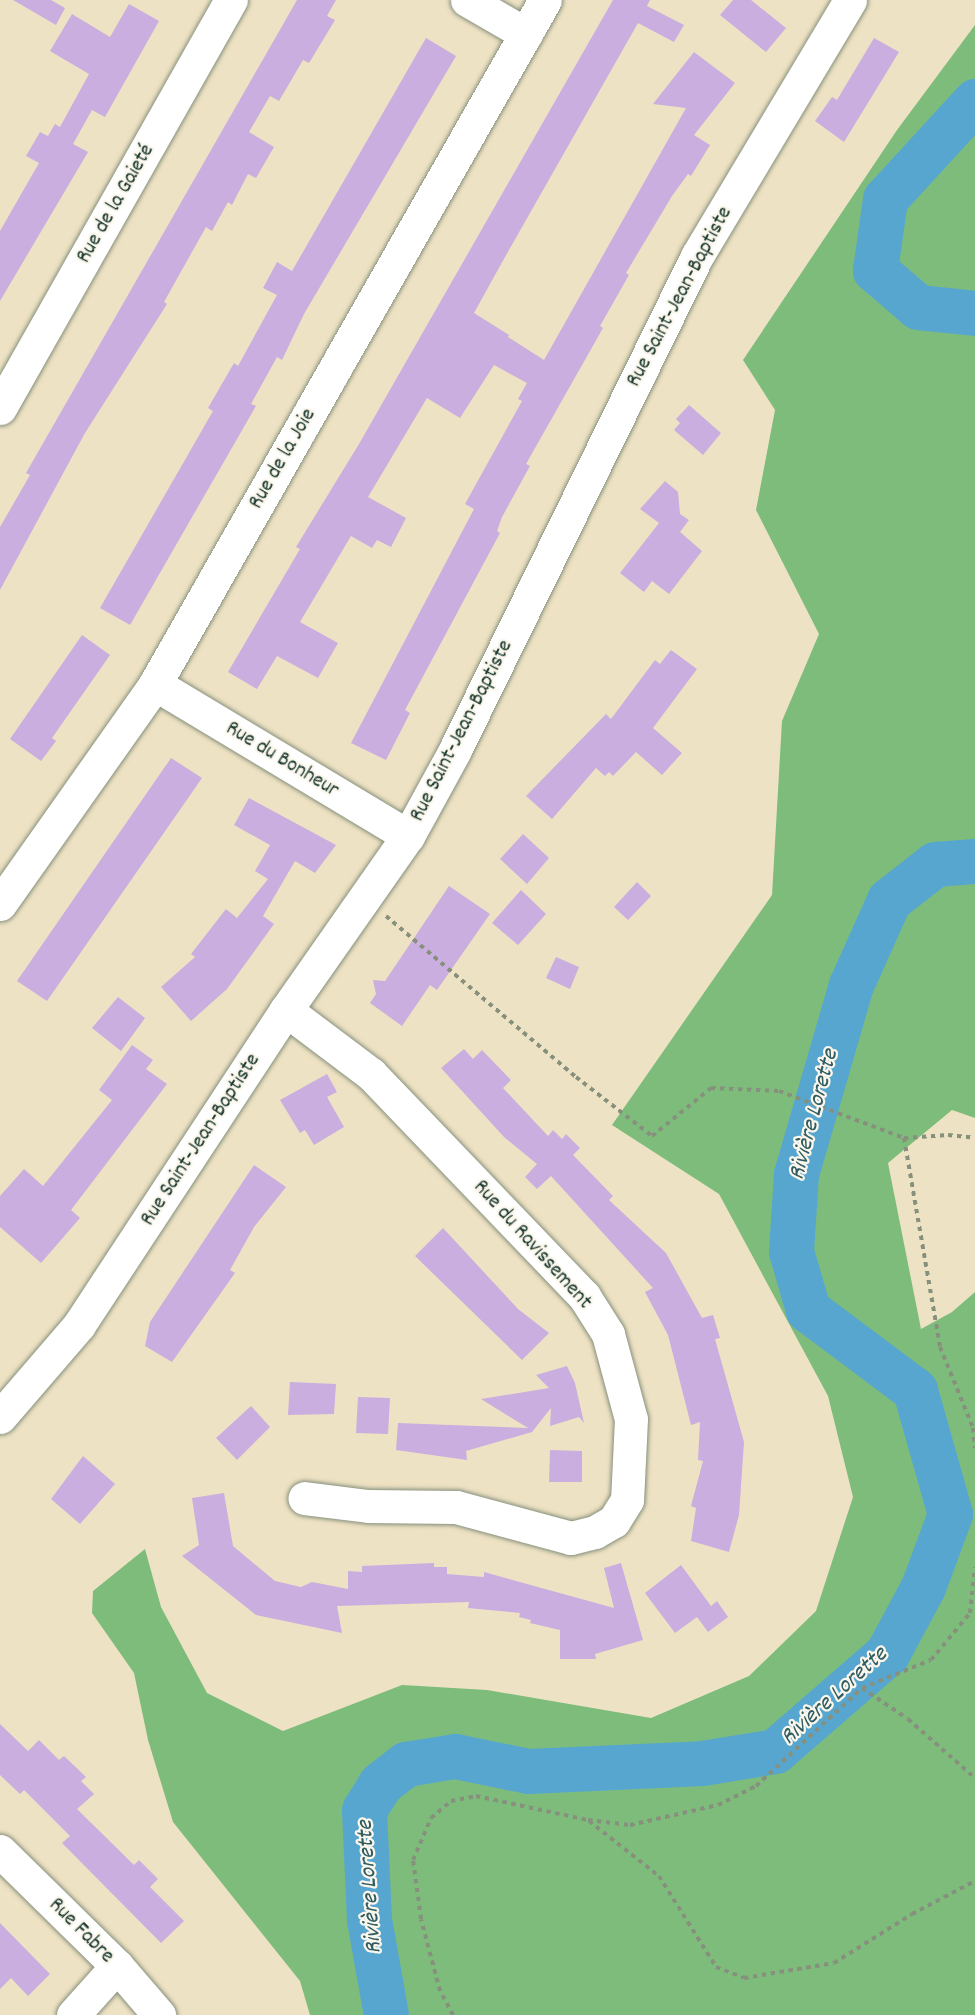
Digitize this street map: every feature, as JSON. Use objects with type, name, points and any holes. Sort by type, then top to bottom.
[{"type":"street","name":"Rue de la Gaieté","points":[[0,408],[231,0]]},
{"type":"street","points":[[467,0],[526,34]]},
{"type":"street","name":"Rue de la Joie","points":[[0,904],[155,684],[545,0]]},
{"type":"street","name":"Rue Saint-Jean-Baptiste","points":[[0,1417],[79,1325],[286,1010],[408,836],[454,753],[697,256],[837,7]]},
{"type":"street","name":"Rue du Bonheur","points":[[155,684],[408,836]]},
{"type":"street","name":"Rue du Ravissement","points":[[286,1010],[371,1074],[584,1296],[608,1334],[631,1419],[627,1500],[614,1521],[595,1532],[571,1538],[456,1507],[368,1506],[304,1498]]},
{"type":"street","name":"Rue Fabre","points":[[0,1851],[117,1966],[159,2015]]},
{"type":"street","points":[[73,2015],[117,1966]]},
{"type":"path","points":[[364,898],[576,1077],[652,1136],[711,1088],[779,1091],[904,1138],[948,1135],[975,1138]]},
{"type":"path","points":[[904,1138],[940,1347],[973,1428],[975,1448]]},
{"type":"path","points":[[453,2015],[440,1991],[421,1919],[413,1860],[431,1818],[452,1801],[476,1796],[588,1820],[630,1825],[718,1805],[756,1786],[862,1688],[930,1660],[970,1613],[975,1567]]},
{"type":"path","points":[[862,1688],[908,1719],[975,1778]]},
{"type":"path","points":[[588,1820],[659,1876],[716,1967],[744,1978],[834,1963],[912,1914],[975,1881]]},
{"type":"green space","points":[[975,25],[975,1118],[952,1110],[888,1163],[921,1329],[952,1312],[975,1292],[975,2015],[310,2015],[300,1981],[173,1822],[148,1740],[134,1673],[92,1613],[93,1591],[145,1549],[161,1607],[207,1693],[283,1731],[402,1685],[487,1690],[651,1718],[749,1676],[816,1611],[853,1497],[828,1396],[719,1194],[612,1125],[772,895],[782,721],[819,634],[756,510],[775,410],[743,360],[897,130]]},
{"type":"building","points":[[13,0],[51,0],[65,8],[56,25]]},
{"type":"building","points":[[297,0],[336,0],[327,16],[335,20],[309,63],[303,60],[279,101],[270,96],[249,132],[274,147],[256,178],[248,174],[232,205],[228,202],[212,231],[206,227],[164,302],[167,304],[85,433],[0,590],[0,527],[30,475],[26,473]]},
{"type":"building","points":[[613,0],[650,0],[647,6],[684,25],[674,42],[638,23],[505,257],[474,313],[509,335],[508,337],[544,360],[686,108],[653,104],[694,52],[735,83],[694,135],[710,145],[691,176],[688,174],[672,196],[626,273],[629,275],[600,326],[603,328],[526,464],[530,466],[502,517],[497,531],[500,533],[405,710],[410,713],[386,760],[351,743],[474,509],[465,504],[522,401],[518,399],[527,383],[494,365],[460,418],[427,398],[368,497],[406,518],[391,547],[377,540],[372,548],[351,536],[300,622],[338,643],[318,678],[277,656],[257,689],[228,672],[300,549],[296,547],[359,444]]},
{"type":"building","points":[[733,0],[751,0],[786,28],[766,52],[720,15]]},
{"type":"building","points":[[129,4],[159,21],[105,117],[92,110],[73,144],[88,152],[0,301],[0,231],[39,163],[26,156],[40,132],[48,136],[55,124],[60,127],[89,74],[50,51],[72,14],[110,37]]},
{"type":"building","points":[[426,38],[456,56],[304,314],[282,360],[277,357],[251,404],[256,406],[130,625],[100,608],[213,411],[208,408],[234,363],[238,366],[277,295],[263,288],[277,262],[292,271]]},
{"type":"building","points":[[874,38],[899,52],[844,142],[815,121],[832,97],[837,100]]},
{"type":"building","points":[[689,405],[721,433],[703,455],[674,430],[680,423],[676,419]]},
{"type":"building","points":[[665,481],[678,492],[680,514],[689,520],[680,532],[702,551],[669,594],[652,581],[644,592],[620,573],[659,523],[640,509]]},
{"type":"building","points":[[82,635],[110,655],[52,738],[56,741],[41,761],[10,739]]},
{"type":"building","points":[[671,650],[697,669],[653,728],[682,753],[662,775],[636,752],[613,776],[609,772],[605,776],[596,768],[552,819],[526,796],[606,714],[611,719],[655,660],[660,664]]},
{"type":"building","points":[[171,758],[202,778],[47,1001],[17,981]]},
{"type":"building","points":[[249,798],[336,845],[315,873],[295,861],[263,916],[274,924],[227,989],[191,1021],[161,987],[195,957],[191,954],[226,909],[237,918],[268,879],[255,871],[270,845],[234,825]]},
{"type":"building","points":[[523,834],[549,858],[527,884],[500,859]]},
{"type":"building","points":[[637,882],[651,896],[628,920],[614,907]]},
{"type":"building","points":[[449,886],[490,914],[437,990],[430,985],[402,1026],[370,1003],[376,994],[373,980],[385,981]]},
{"type":"building","points":[[521,890],[546,914],[518,945],[492,923]]},
{"type":"building","points":[[556,957],[579,967],[570,989],[546,978]]},
{"type":"building","points":[[118,997],[145,1018],[121,1051],[92,1028]]},
{"type":"building","points":[[132,1045],[153,1060],[146,1069],[167,1084],[71,1210],[80,1218],[41,1263],[0,1227],[0,1196],[24,1169],[43,1186],[112,1100],[99,1090]]},
{"type":"building","points":[[464,1049],[473,1059],[482,1050],[511,1080],[503,1088],[548,1136],[553,1130],[562,1139],[566,1134],[580,1148],[573,1155],[613,1196],[609,1200],[666,1253],[702,1318],[713,1315],[720,1338],[715,1339],[744,1442],[739,1515],[729,1552],[691,1541],[696,1508],[691,1506],[703,1461],[698,1460],[700,1422],[691,1425],[668,1335],[645,1292],[653,1288],[551,1176],[537,1189],[525,1177],[537,1164],[504,1137],[441,1068]]},
{"type":"building","points":[[327,1074],[337,1092],[327,1097],[344,1127],[314,1145],[305,1130],[300,1133],[280,1100]]},
{"type":"building","points":[[254,1165],[286,1187],[254,1227],[230,1270],[235,1273],[172,1362],[145,1346],[150,1322]]},
{"type":"building","points":[[443,1228],[518,1309],[549,1333],[522,1360],[415,1256]]},
{"type":"building","points":[[567,1366],[575,1383],[584,1423],[579,1417],[550,1426],[551,1408],[532,1432],[466,1451],[467,1460],[396,1450],[398,1423],[528,1428],[481,1399],[549,1388],[536,1375]]},
{"type":"building","points":[[290,1382],[336,1384],[334,1414],[288,1415]]},
{"type":"building","points":[[358,1397],[390,1398],[388,1434],[356,1433]]},
{"type":"building","points":[[251,1406],[270,1427],[237,1460],[216,1438]]},
{"type":"building","points":[[550,1450],[582,1451],[582,1482],[549,1482]]},
{"type":"building","points":[[83,1456],[115,1484],[80,1524],[51,1499]]},
{"type":"building","points":[[224,1493],[233,1546],[275,1581],[301,1587],[312,1582],[348,1589],[348,1571],[362,1572],[362,1566],[434,1563],[434,1567],[447,1567],[447,1574],[484,1577],[484,1572],[614,1608],[604,1568],[621,1563],[643,1640],[595,1654],[596,1659],[560,1659],[560,1630],[530,1623],[531,1620],[519,1617],[520,1613],[468,1608],[469,1602],[337,1606],[342,1633],[256,1615],[182,1556],[199,1545],[192,1498]]},
{"type":"building","points":[[681,1565],[711,1606],[717,1601],[728,1617],[708,1632],[697,1617],[675,1633],[645,1593]]},
{"type":"building","points":[[0,1724],[28,1751],[39,1740],[59,1760],[64,1756],[86,1777],[81,1781],[94,1794],[77,1809],[134,1865],[139,1860],[158,1879],[150,1887],[184,1921],[161,1943],[62,1843],[70,1836],[24,1790],[20,1794],[0,1775]]},
{"type":"building","points":[[0,1923],[50,1974],[28,1996],[11,1978],[0,1989]]},
{"type":"waterway","name":"Rivière Lorette","points":[[975,101],[885,199],[875,270],[918,307],[975,313]]},
{"type":"waterway","name":"Rivière Lorette","points":[[386,2015],[369,1920],[364,1810],[380,1784],[406,1764],[455,1756],[528,1771],[702,1763],[775,1751],[887,1654],[923,1587],[950,1514],[915,1390],[808,1310],[791,1251],[796,1174],[851,985],[889,900],[935,864],[975,861]]}]
